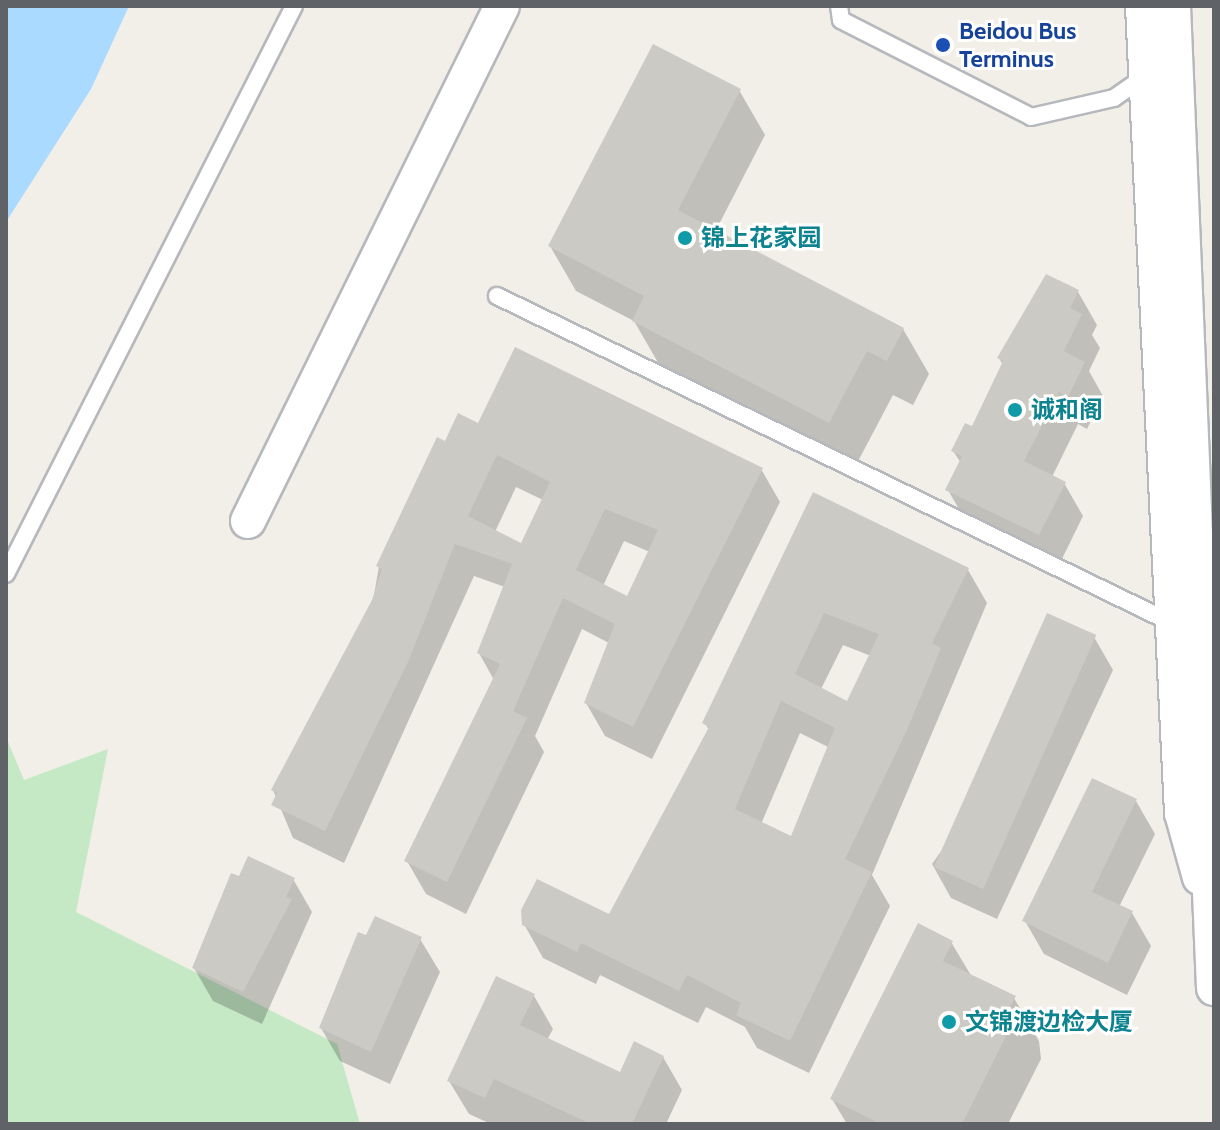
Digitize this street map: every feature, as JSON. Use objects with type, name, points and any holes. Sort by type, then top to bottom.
[{"type":"street","points":[[248,521],[502,6]]},
{"type":"street","points":[[1143,6],[1187,628]]},
{"type":"street","points":[[1173,6],[1187,628],[1182,813],[1192,863],[1213,906],[1214,988]]},
{"type":"lane","points":[[6,574],[294,6]]},
{"type":"lane","points":[[839,6],[841,20],[1031,117],[1114,98],[1176,54]]},
{"type":"lane","points":[[497,296],[1187,628]]},
{"type":"green space","points":[[6,737],[24,780],[108,749],[76,912],[337,1044],[360,1124],[6,1124]]},
{"type":"water","points":[[6,6],[129,6],[91,89],[6,222]]},
{"type":"building","name":"锦上花家园","points":[[653,44],[741,89],[678,210],[904,328],[887,361],[867,351],[829,423],[632,321],[644,296],[548,246]]},
{"type":"building","name":"诚和阁","points":[[1046,274],[1079,290],[1070,308],[1082,314],[1064,351],[1085,362],[1068,397],[1059,392],[1024,461],[1066,482],[1039,535],[945,490],[962,456],[951,451],[965,423],[972,426],[1003,361],[997,358]]},
{"type":"building","points":[[515,347],[763,468],[633,727],[584,703],[615,624],[563,598],[513,711],[527,718],[447,882],[404,861],[500,664],[477,653],[512,564],[455,544],[408,662],[325,831],[271,805],[277,793],[271,790],[372,600],[382,569],[376,566],[437,437],[445,441],[458,413],[478,423]],"holes":[[[497,455],[550,482],[521,543],[468,516]],[[605,509],[658,530],[627,596],[576,570]]]},
{"type":"building","points":[[813,492],[969,568],[932,643],[941,648],[907,730],[845,859],[872,872],[790,1041],[736,1015],[741,1003],[687,975],[679,991],[581,943],[577,952],[522,925],[521,910],[537,879],[609,914],[709,727],[702,723]],"holes":[[[824,613],[879,634],[847,701],[795,674]],[[781,701],[835,728],[791,836],[735,809]]]},
{"type":"building","points":[[1047,613],[1096,635],[983,889],[934,867]]},
{"type":"building","points":[[1092,778],[1137,799],[1092,892],[1133,911],[1108,963],[1022,921]]},
{"type":"building","points":[[248,856],[295,878],[286,897],[292,899],[243,992],[192,968],[231,873],[239,876]]},
{"type":"building","points":[[375,916],[422,937],[371,1052],[319,1028],[358,932],[366,935]]},
{"type":"building","name":"文锦渡边检大厦","points":[[918,923],[953,941],[943,961],[1016,996],[1008,1011],[1017,1014],[962,1124],[881,1124],[830,1099]]},
{"type":"building","points":[[496,976],[535,994],[520,1025],[620,1072],[634,1041],[664,1056],[632,1124],[591,1124],[494,1079],[485,1098],[447,1081]]},
{"type":"place","name":"Beidou Bus Terminus","points":[[943,45]]},
{"type":"place","name":"锦上花家园","points":[[685,238]]},
{"type":"place","name":"诚和阁","points":[[1015,410]]},
{"type":"place","name":"文锦渡边检大厦","points":[[949,1022]]}]
